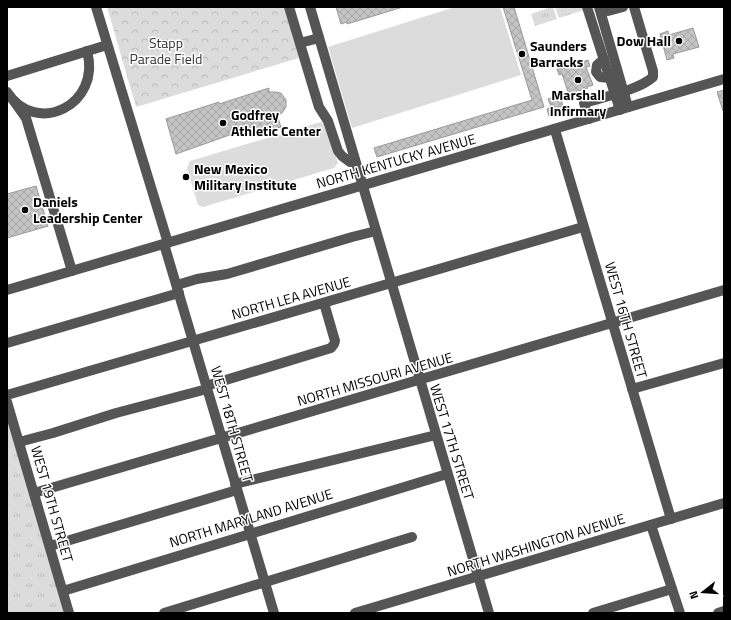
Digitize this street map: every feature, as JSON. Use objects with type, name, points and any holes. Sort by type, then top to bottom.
[{"type":"street","name":"WEST 18TH STREET","points":[[96,7],[274,613]]},
{"type":"street","points":[[289,7],[319,107],[328,121],[338,151],[350,162],[355,161]]},
{"type":"street","name":"WEST 17TH STREET","points":[[310,7],[489,613]]},
{"type":"street","points":[[587,7],[610,78],[619,92]]},
{"type":"street","points":[[599,7],[624,108]]},
{"type":"street","points":[[607,7],[608,11],[623,7]]},
{"type":"street","points":[[589,119],[584,103],[648,82],[653,77],[653,71],[634,7]]},
{"type":"street","points":[[300,43],[319,38]]},
{"type":"street","points":[[7,76],[107,45]]},
{"type":"street","points":[[27,115],[38,112],[56,112],[71,105],[77,99],[83,91],[89,76],[89,59],[87,51]]},
{"type":"street","name":"NORTH KENTUCKY AVENUE","points":[[7,290],[555,130],[724,79]]},
{"type":"street","points":[[7,92],[27,115],[72,271]]},
{"type":"street","name":"WEST 16TH STREET","points":[[555,130],[670,519]]},
{"type":"street","name":"NORTH LEA AVENUE","points":[[7,395],[583,226]]},
{"type":"street","points":[[7,343],[178,289],[197,278],[226,274],[376,231]]},
{"type":"street","name":"NORTH MISSOURI AVENUE","points":[[34,493],[724,290]]},
{"type":"street","points":[[19,442],[207,388],[331,348],[333,347],[335,341],[324,303]]},
{"type":"street","points":[[632,389],[724,363]]},
{"type":"street","name":"WEST 19TH STREET","points":[[7,402],[69,613]]},
{"type":"street","points":[[50,546],[236,487],[436,435]]},
{"type":"street","name":"NORTH MARYLAND AVENUE","points":[[63,590],[447,474]]},
{"type":"street","name":"NORTH WASHINGTON AVENUE","points":[[355,613],[724,503]]},
{"type":"street","points":[[651,525],[680,613]]},
{"type":"street","points":[[164,613],[412,537]]},
{"type":"street","points":[[593,613],[672,589]]},
{"type":"street","points":[[718,613],[724,611]]},
{"type":"green space","name":"Stapp Parade Field","points":[[107,7],[284,7],[299,58],[136,107]]},
{"type":"green space","points":[[455,7],[500,7],[521,75],[352,128],[328,47]]},
{"type":"green space","points":[[553,7],[557,19],[535,26],[531,14]]},
{"type":"green space","points":[[555,7],[583,7],[584,10],[559,18]]},
{"type":"green space","points":[[321,122],[326,125],[338,163],[334,168],[203,207],[198,205],[187,168],[190,161]]},
{"type":"green space","points":[[7,402],[69,613],[7,613]]},
{"type":"building","points":[[336,7],[403,7],[347,24],[347,22],[341,24]]},
{"type":"building","name":"Saunders Barracks","points":[[503,7],[514,7],[544,107],[377,157],[374,148],[532,100]]},
{"type":"building","name":"Dow Hall","points":[[693,28],[699,47],[673,54],[674,58],[667,60],[660,34],[668,31],[669,35]]},
{"type":"building","name":"Marshall Infirmary","points":[[578,60],[579,63],[588,60],[590,66],[586,67],[593,85],[574,92],[568,92],[562,74],[559,75],[557,69]]},
{"type":"building","name":"Godfrey Athletic Center","points":[[269,88],[269,92],[281,93],[286,100],[286,107],[282,113],[277,115],[281,127],[258,134],[255,126],[176,154],[166,119]]},
{"type":"building","points":[[724,90],[724,110],[723,111],[717,92]]},
{"type":"building","points":[[560,96],[563,106],[551,109],[553,115],[549,116],[547,109],[551,107],[548,99]]},
{"type":"building","name":"Daniels Leadership Center","points":[[36,186],[48,226],[7,238],[7,194]]},
{"type":"place","name":"Dow Hall","points":[[679,41]]},
{"type":"place","name":"Saunders Barracks","points":[[522,54]]},
{"type":"place","name":"Marshall Infirmary","points":[[578,80]]},
{"type":"place","name":"Godfrey Athletic Center","points":[[223,123]]},
{"type":"place","name":"New Mexico Military Institute","points":[[186,177]]},
{"type":"place","name":"Daniels Leadership Center","points":[[25,210]]}]
